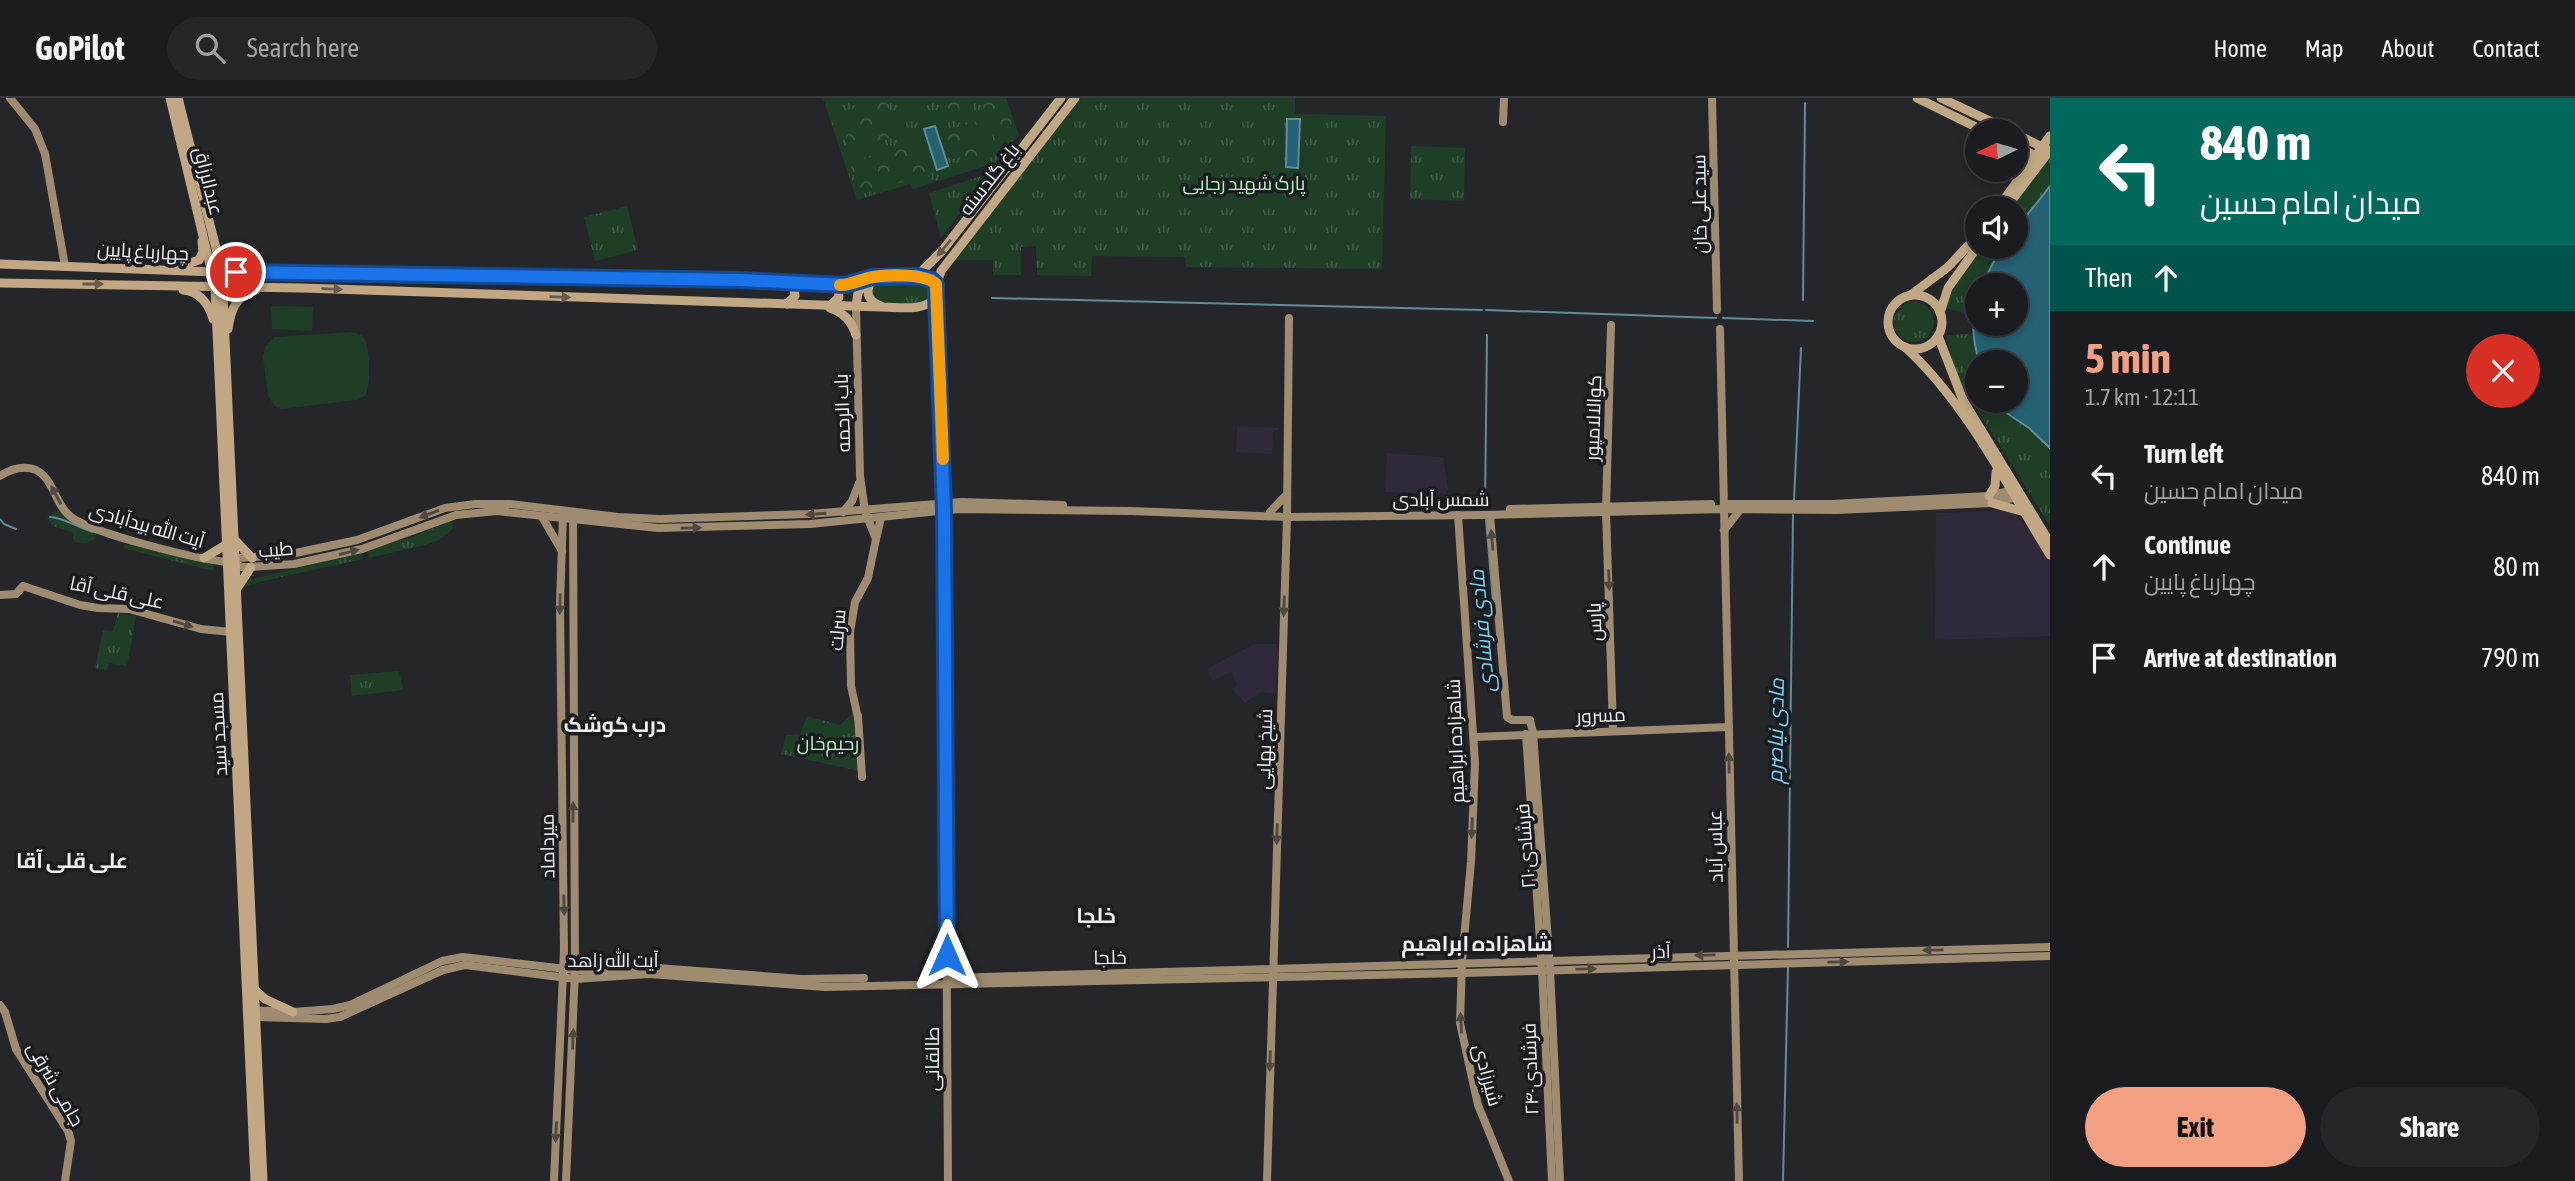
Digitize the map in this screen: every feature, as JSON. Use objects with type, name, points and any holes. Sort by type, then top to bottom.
[{"type":"main road","points":[[10,98],[36,129],[45,154],[65,266]]},
{"type":"main road","name":"عبدالرزاق","points":[[170,98],[218,272]]},
{"type":"main road","name":"عبدالرزاق","points":[[178,98],[218,254],[218,272]]},
{"type":"main road","name":"باغ گلدسته","points":[[1046,126],[1061,98]]},
{"type":"main road","name":"باغ گلدسته","points":[[917,276],[963,232],[1046,126],[1075,98]]},
{"type":"main road","points":[[1503,122],[1504,98]]},
{"type":"main road","name":"سید علی خان","points":[[1712,98],[1717,310]]},
{"type":"main road","points":[[1917,98],[1965,122]]},
{"type":"main road","points":[[1941,98],[1986,119]]},
{"type":"main road","points":[[2014,196],[2047,149],[2050,137],[2028,136]]},
{"type":"main road","points":[[2028,140],[2047,149]]},
{"type":"main road","points":[[2028,152],[2040,158]]},
{"type":"main road","points":[[2028,170],[2040,158]]},
{"type":"main road","points":[[2007,196],[2018,182]]},
{"type":"main road","points":[[171,270],[199,260],[203,253],[192,185]]},
{"type":"main road","name":"باغ گلدسته","points":[[936,284],[963,232]]},
{"type":"main road","points":[[1965,249],[1948,267],[1911,295],[1897,301],[1890,310],[1887,321],[1892,337],[1905,347],[1956,404],[1995,466],[2050,541]]},
{"type":"main road","points":[[218,254],[231,265],[251,272]]},
{"type":"main road","points":[[1940,313],[1948,288],[1969,259]]},
{"type":"main road","name":"چهارباغ پایین","points":[[0,264],[218,272],[740,280],[834,285],[876,277],[917,276]]},
{"type":"main road","points":[[50,265],[47,274],[50,284]]},
{"type":"main road","name":"مسجد سید","points":[[218,272],[231,562],[231,632],[254,989],[251,1014],[262,1181]]},
{"type":"main road","points":[[283,287],[279,277],[284,272]]},
{"type":"main road","points":[[400,274],[403,286],[400,291]]},
{"type":"main road","points":[[917,276],[929,278],[936,284],[936,303]]},
{"type":"main road","points":[[856,306],[861,287],[876,277]]},
{"type":"main road","points":[[876,277],[868,290],[872,301],[881,307]]},
{"type":"main road","name":"چهارباغ پایین","points":[[0,283],[283,287],[828,306],[921,306],[936,303]]},
{"type":"main road","points":[[132,284],[146,288],[189,290],[198,295],[210,309],[221,341]]},
{"type":"main road","points":[[787,304],[795,296],[788,284]]},
{"type":"main road","points":[[834,285],[838,289],[839,297],[828,306],[843,313],[856,335]]},
{"type":"main road","points":[[221,341],[237,300],[264,287]]},
{"type":"main road","points":[[1905,347],[1922,348],[1930,344],[1938,336],[1942,324],[1940,313],[1929,299],[1911,295]]},
{"type":"main road","name":"طالقانی","points":[[936,303],[944,507],[948,1181]]},
{"type":"main road","name":"باب الرحمه","points":[[856,306],[860,476],[867,515],[876,539]]},
{"type":"main road","name":"شیخ بهایی","points":[[1266,1181],[1287,515],[1289,318]]},
{"type":"main road","name":"کوالالامپور","points":[[1606,508],[1611,326]]},
{"type":"main road","name":"عباس آباد","points":[[1720,329],[1739,1181]]},
{"type":"main road","points":[[1938,336],[1963,400],[2050,555]]},
{"type":"main road","points":[[1956,384],[2042,520],[2050,541]]},
{"type":"main road","points":[[1995,466],[1997,479],[1990,500],[2023,511]]},
{"type":"main road","name":"آیت الله بیدآبادی","points":[[0,476],[11,469],[34,469],[44,476],[69,516],[87,526],[204,558],[231,562]]},
{"type":"main road","points":[[843,512],[852,502],[860,476]]},
{"type":"main road","points":[[943,478],[949,492],[962,502]]},
{"type":"main road","points":[[1286,538],[1270,514],[1287,494]]},
{"type":"main road","name":"شمس آبادی","points":[[1287,515],[1881,504],[1990,500],[2016,494]]},
{"type":"main road","name":"شمس آبادی","points":[[867,515],[881,518],[962,502],[1287,515],[1490,515],[1606,508]]},
{"type":"main road","name":"طیب","points":[[231,562],[241,567],[357,540],[430,513],[465,505],[510,504],[573,516],[660,519],[843,512],[867,515]]},
{"type":"main road","name":"شمس آبادی","points":[[1723,507],[1740,510],[1801,511],[1881,504]]},
{"type":"main road","name":"شمس آبادی","points":[[867,515],[944,507],[1270,514]]},
{"type":"main road","name":"پارس","points":[[1606,508],[1613,730]]},
{"type":"main road","points":[[1724,530],[1740,510]]},
{"type":"main road","name":"طیب","points":[[252,563],[294,564],[362,549],[456,515],[497,511],[542,517],[563,515]]},
{"type":"main road","name":"میرداماد","points":[[554,1181],[565,950],[560,604],[563,515]]},
{"type":"main road","name":"طیب","points":[[573,516],[594,523],[658,528],[780,525],[867,515]]},
{"type":"main road","name":"شاهزاده ابراهیم","points":[[1458,515],[1475,778],[1462,969]]},
{"type":"main road","points":[[1490,515],[1507,717],[1512,720],[1530,720],[1560,1181]]},
{"type":"main road","name":"میرداماد","points":[[566,1181],[575,993],[573,516]]},
{"type":"main road","points":[[542,517],[562,556],[573,560]]},
{"type":"main road","name":"سرلت","points":[[862,777],[858,718],[851,686],[850,632],[855,602],[867,578],[881,518]]},
{"type":"main road","points":[[573,543],[579,533],[594,523]]},
{"type":"main road","points":[[204,558],[230,541],[252,563],[236,590]]},
{"type":"main road","points":[[316,549],[317,559]]},
{"type":"main road","name":"مسجد سید","points":[[231,562],[236,590],[237,694],[251,1014],[255,1181]]},
{"type":"main road","name":"علی قلی آقا","points":[[0,595],[16,594],[23,586],[80,605],[129,609],[201,629],[231,632]]},
{"type":"main road","name":"مسرور","points":[[1474,737],[1728,727]]},
{"type":"main road","points":[[562,781],[573,781]]},
{"type":"main road","name":"آذر","points":[[1273,973],[1462,969],[1545,962],[1733,955],[2050,947]]},
{"type":"main road","points":[[563,988],[546,970],[565,950]]},
{"type":"main road","points":[[575,952],[595,974],[575,993]]},
{"type":"main road","points":[[1795,953],[1795,963]]},
{"type":"main road","name":"آذر","points":[[1545,962],[1734,965],[2050,956]]},
{"type":"main road","name":"آیت الله زاهد","points":[[251,1014],[333,1009],[350,1005],[453,958],[482,959],[575,974],[649,974],[800,986],[948,981]]},
{"type":"main road","name":"۲۴-فرشادی","points":[[1545,962],[1552,1181]]},
{"type":"main road","points":[[947,963],[953,971],[969,981],[948,1002]]},
{"type":"main road","name":"آذر","points":[[1273,973],[1382,964],[1462,969]]},
{"type":"main road","name":"آیت الله زاهد","points":[[251,1014],[326,1020],[340,1017],[453,966],[546,970]]},
{"type":"main road","name":"آیت الله زاهد","points":[[595,974],[644,967],[802,979],[863,978]]},
{"type":"main road","name":"شیرزادی","points":[[1462,969],[1460,1023],[1469,1071],[1478,1105],[1508,1181]]},
{"type":"main road","name":"خلجا","points":[[948,981],[1273,973]]},
{"type":"main road","points":[[254,989],[265,999],[293,1012]]},
{"type":"main road","name":"جامی شرقی","points":[[0,1005],[5,1012],[16,1049],[68,1131],[71,1141],[65,1181]]},
{"type":"shaded area","points":[[1237,426],[1279,428],[1273,431],[1272,454],[1236,452]]},
{"type":"shaded area","points":[[1387,453],[1443,457],[1448,489],[1446,494],[1385,492]]},
{"type":"shaded area","points":[[2012,510],[2050,556],[2050,636],[1935,640],[1936,513]]},
{"type":"shaded area","points":[[1254,644],[1277,644],[1276,694],[1261,692],[1245,703],[1232,689],[1237,685],[1231,672],[1212,681],[1207,669]]},
{"type":"green space","points":[[823,98],[1006,98],[1019,135],[995,163],[913,189],[910,184],[857,200]]},
{"type":"green space","points":[[887,98],[897,136],[868,143],[849,152],[841,111],[862,107]]},
{"type":"green space","points":[[942,98],[971,98],[975,112],[951,119]]},
{"type":"green space","points":[[979,98],[1002,98],[1011,121],[1013,134],[996,154],[992,133]]},
{"type":"green space","name":"پارک شهید رجایی","points":[[1081,98],[1295,98],[1295,114],[1386,116],[1382,269],[1186,267],[1185,257],[1092,256],[1091,276],[1037,275],[1036,246],[1021,247],[1021,275],[993,275],[993,260],[955,260]]},
{"type":"green space","points":[[972,120],[976,122],[987,153],[975,158],[968,156],[951,159],[942,129],[956,128]]},
{"type":"green space","points":[[914,144],[930,180],[919,184],[896,183],[860,195],[849,161],[877,156],[901,146]]},
{"type":"green space","points":[[1411,146],[1465,148],[1464,201],[1410,199]]},
{"type":"green space","points":[[2050,151],[2050,186],[2028,214],[2028,196],[2018,196]]},
{"type":"green space","points":[[991,173],[941,238],[929,193]]},
{"type":"green space","points":[[627,206],[638,250],[595,261],[584,217]]},
{"type":"green space","points":[[1972,259],[1995,259],[1988,273],[1965,273],[1965,313],[1945,308],[1958,277]]},
{"type":"green space","points":[[880,280],[926,281],[932,290],[931,296],[925,301],[915,303],[881,302],[874,299],[871,288]]},
{"type":"green space","points":[[1914,302],[1922,303],[1928,308],[1933,314],[1933,330],[1928,336],[1922,341],[1914,342],[1906,341],[1900,336],[1895,330],[1894,322],[1895,314],[1900,308],[1906,303]]},
{"type":"green space","points":[[271,306],[313,307],[312,331],[272,329]]},
{"type":"green space","points":[[351,332],[362,336],[367,345],[369,377],[365,396],[356,400],[282,409],[276,407],[268,396],[263,357],[265,347],[274,337]]},
{"type":"green space","points":[[1946,335],[1972,336],[1976,350],[1965,350],[1965,390],[1955,372]]},
{"type":"green space","points":[[1979,413],[2006,413],[2029,428],[2050,448],[2050,526]]},
{"type":"green space","points":[[59,509],[76,525],[97,533],[95,539],[86,543],[74,542],[72,532],[53,526],[47,518]]},
{"type":"green space","points":[[452,520],[453,529],[439,540],[369,558],[367,550],[415,536]]},
{"type":"green space","points":[[125,544],[214,564],[213,571],[123,548]]},
{"type":"green space","points":[[362,553],[363,559],[245,587],[246,581]]},
{"type":"green space","points":[[118,613],[136,616],[127,666],[109,663],[107,670],[95,668],[103,630],[113,631]]},
{"type":"green space","points":[[399,671],[403,690],[352,696],[350,675]]},
{"type":"green space","name":"رحیم‌خان","points":[[853,713],[859,771],[781,754],[786,735],[800,734],[807,716],[840,725]]},
{"type":"water","points":[[1287,119],[1300,119],[1298,168],[1286,167]]},
{"type":"water","points":[[935,126],[948,166],[937,170],[924,129]]},
{"type":"water","points":[[2050,186],[2050,448],[2029,428],[2006,413],[2028,413],[2028,350],[1976,350],[1974,339],[1974,336],[2028,336],[2028,273],[1988,273],[1995,259],[2028,259],[2028,214]]},
{"type":"waterway","name":"مادی نیاصرم","points":[[1803,300],[1805,103]]},
{"type":"waterway","points":[[992,298],[1482,310]]},
{"type":"waterway","points":[[1486,310],[1716,318]]},
{"type":"waterway","points":[[1723,318],[1813,321]]},
{"type":"waterway","name":"مادی فرشادی","points":[[1485,506],[1487,335]]},
{"type":"waterway","name":"مادی نیاصرم","points":[[1794,500],[1801,348]]},
{"type":"waterway","name":"مادی نیاصرم","points":[[1788,947],[1793,515]]},
{"type":"waterway","points":[[50,517],[93,532]]},
{"type":"waterway","points":[[0,519],[4,524],[16,529]]},
{"type":"waterway","name":"مادی فرشادی","points":[[1486,520],[1493,601]]},
{"type":"waterway","name":"مادی نیاصرم","points":[[1783,1181],[1788,967]]},
{"type":"slow traffic","points":[[840,285],[872,277],[917,276],[929,278],[936,284],[943,459]]},
{"type":"district","name":"درب کوشک","points":[[615,725]]},
{"type":"district","name":"علی قلی آقا","points":[[72,861]]},
{"type":"district","name":"خلجا","points":[[1096,916]]},
{"type":"district","name":"شاهزاده ابراهیم","points":[[1477,944]]},
{"type":"route","points":[[236,272],[740,280],[845,285],[872,277],[922,276],[932,280],[936,284],[944,510],[947,955]]}]
